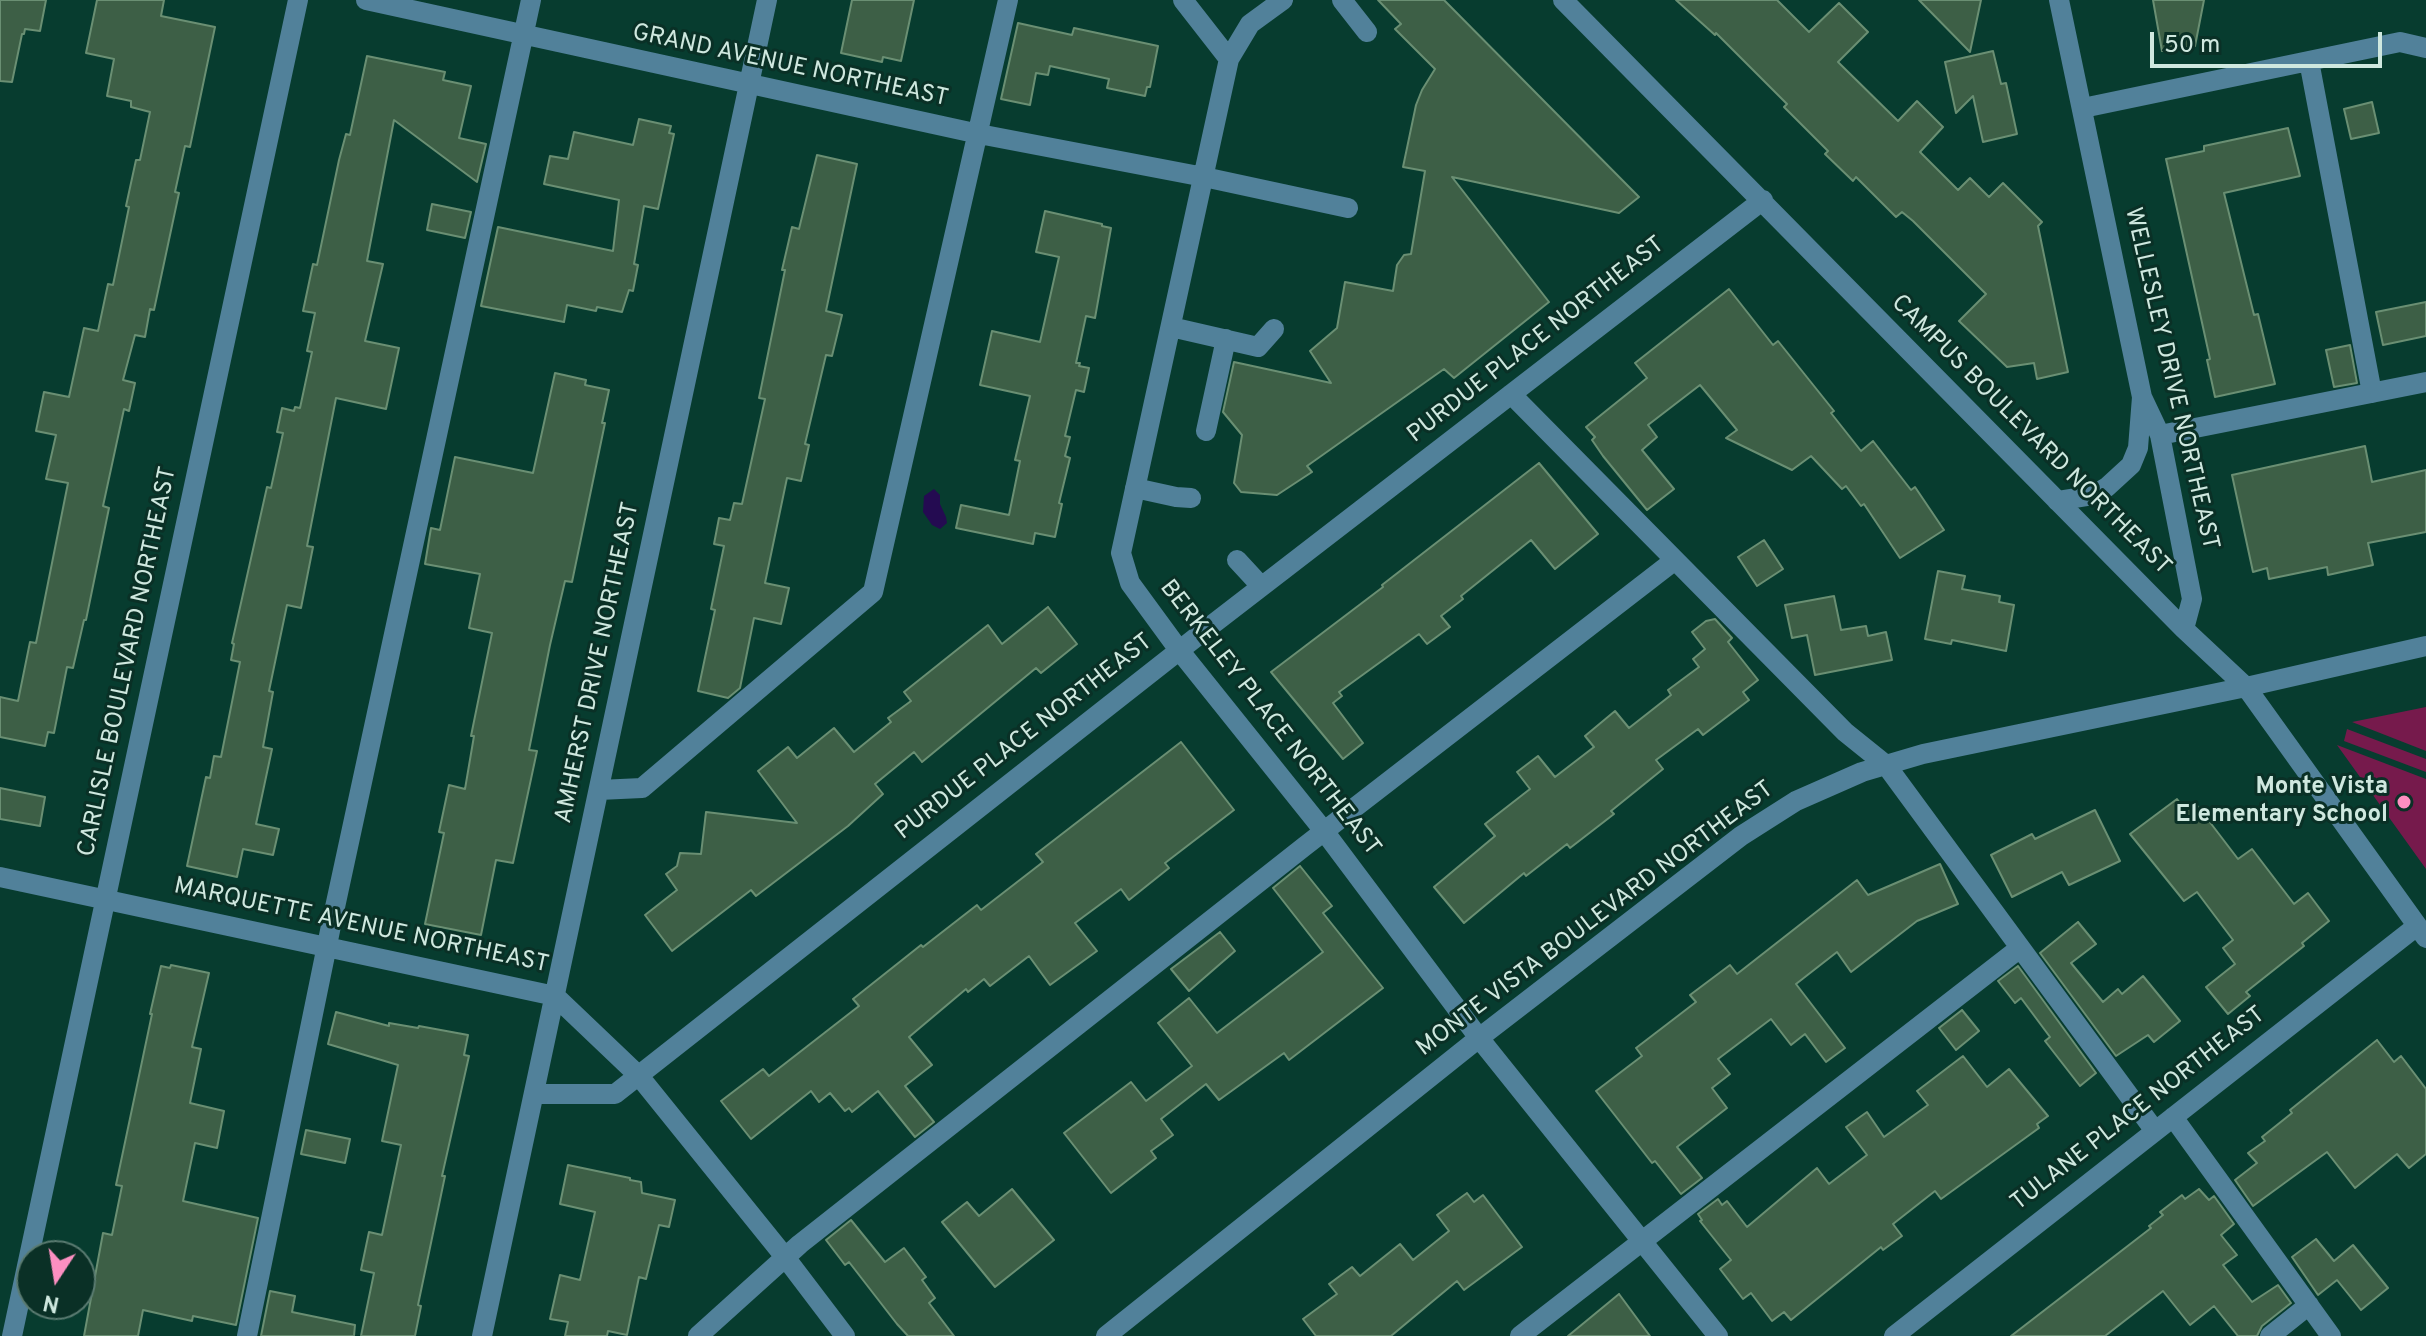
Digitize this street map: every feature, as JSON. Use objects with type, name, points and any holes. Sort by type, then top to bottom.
[{"type":"street","name":"CARLISLE BOULEVARD NORTHEAST","points":[[12,1336],[298,0]]},
{"type":"street","name":"GRAND AVENUE NORTHEAST","points":[[366,0],[979,134],[1348,208]]},
{"type":"street","points":[[247,1336],[327,945],[531,0]]},
{"type":"street","name":"AMHERST DRIVE NORTHEAST","points":[[482,1336],[767,0]]},
{"type":"street","points":[[599,790],[642,788],[873,592],[1008,0]]},
{"type":"street","points":[[1183,0],[1229,59]]},
{"type":"street","name":"BERKELEY PLACE NORTHEAST","points":[[1283,0],[1250,24],[1229,59],[1121,553],[1130,583],[1179,650],[1324,831],[1479,1038],[1718,1336]]},
{"type":"street","points":[[1342,0],[1367,32]]},
{"type":"street","name":"CAMPUS BOULEVARD NORTHEAST","points":[[1563,0],[2184,629],[2246,687],[2422,932]]},
{"type":"street","name":"WELLESLEY DRIVE NORTHEAST","points":[[2059,0],[2142,397],[2160,435],[2192,599],[2184,629]]},
{"type":"street","points":[[2083,108],[2400,42],[2426,48]]},
{"type":"street","points":[[2309,61],[2372,393]]},
{"type":"street","name":"PURDUE PLACE NORTHEAST","points":[[534,1094],[615,1094],[1261,586],[1763,200]]},
{"type":"street","points":[[1171,327],[1258,347],[1274,329]]},
{"type":"street","points":[[1206,431],[1226,339]]},
{"type":"street","points":[[2160,435],[2426,382]]},
{"type":"street","points":[[1511,394],[1845,732],[1886,765],[2155,1131]]},
{"type":"street","points":[[2057,501],[2094,495],[2131,465],[2138,448],[2142,397]]},
{"type":"street","points":[[1135,488],[1191,498]]},
{"type":"street","points":[[1237,560],[1261,586]]},
{"type":"street","points":[[698,1336],[785,1257],[1324,831],[1675,560]]},
{"type":"street","name":"MONTE VISTA BOULEVARD NORTHEAST","points":[[1106,1336],[1479,1038],[1741,836],[1796,801],[1862,772],[1980,741],[2246,687],[2426,646]]},
{"type":"street","name":"MARQUETTE AVENUE NORTHEAST","points":[[0,877],[555,996],[639,1076],[845,1336]]},
{"type":"street","name":"TULANE PLACE NORTHEAST","points":[[1894,1336],[2173,1117],[2422,932]]},
{"type":"street","points":[[1520,1336],[2020,948]]},
{"type":"street","points":[[2173,1117],[2331,1336]]},
{"type":"street","points":[[2270,1336],[2309,1305]]},
{"type":"shaded area","points":[[934,489],[940,495],[947,523],[940,529],[932,525],[923,512],[924,496]]},
{"type":"shaded area","points":[[2426,707],[2426,751],[2352,722]]},
{"type":"shaded area","points":[[2347,729],[2426,759],[2426,772],[2344,741]]},
{"type":"shaded area","points":[[2337,745],[2426,779],[2426,869]]},
{"type":"building","points":[[0,0],[46,0],[40,31],[25,29],[22,34],[12,82],[0,81]]},
{"type":"building","points":[[97,0],[164,0],[161,16],[215,27],[190,147],[185,146],[175,192],[179,193],[154,310],[150,309],[145,337],[135,335],[123,380],[135,383],[129,411],[124,409],[103,506],[109,508],[86,620],[73,668],[67,667],[54,733],[48,732],[45,746],[0,737],[0,697],[18,701],[30,642],[36,643],[68,483],[46,479],[56,435],[36,431],[44,392],[69,397],[84,328],[98,331],[108,284],[113,285],[129,207],[126,206],[150,112],[131,107],[131,101],[107,96],[114,59],[86,53]]},
{"type":"building","points":[[852,0],[914,0],[901,61],[883,57],[882,62],[841,53]]},
{"type":"building","points":[[1378,0],[1444,0],[1639,197],[1619,213],[1452,177],[1549,302],[1454,378],[1444,369],[1307,466],[1312,472],[1277,495],[1241,492],[1234,483],[1242,435],[1223,412],[1234,362],[1331,383],[1310,351],[1337,328],[1345,282],[1393,291],[1397,265],[1404,255],[1411,254],[1425,171],[1403,167],[1416,105],[1435,69],[1395,29],[1401,24]]},
{"type":"building","points":[[1676,0],[1777,0],[1809,32],[1839,3],[1868,32],[1838,62],[1898,121],[1917,101],[1943,127],[1920,152],[1958,190],[1970,178],[1989,197],[2003,183],[2042,222],[2038,226],[2068,372],[2037,379],[2034,363],[2007,367],[1959,321],[1986,294],[1913,221],[1902,212],[1896,217],[1856,177],[1853,181],[1784,107],[1787,104],[1716,33]]},
{"type":"building","points":[[1919,0],[1981,0],[1970,52]]},
{"type":"building","points":[[2153,0],[2204,0],[2195,46],[2162,51]]},
{"type":"building","points":[[1018,23],[1072,35],[1074,28],[1158,46],[1150,87],[1147,87],[1145,96],[1107,88],[1109,79],[1050,66],[1048,75],[1036,73],[1030,105],[1001,99]]},
{"type":"building","points":[[1993,51],[2001,84],[2006,83],[2017,134],[1983,142],[1973,96],[1956,113],[1945,62]]},
{"type":"building","points":[[367,56],[445,72],[443,80],[471,86],[459,138],[486,144],[477,182],[394,120],[367,261],[383,264],[365,341],[399,348],[386,409],[336,398],[307,546],[313,547],[301,608],[287,605],[269,691],[273,692],[263,747],[272,749],[256,824],[279,829],[273,855],[243,849],[237,877],[187,866],[206,777],[210,778],[214,756],[221,757],[240,662],[231,660],[232,643],[267,487],[271,488],[283,433],[277,432],[282,408],[294,411],[295,407],[300,408],[312,352],[307,351],[315,313],[303,311],[313,264],[317,265],[339,160],[346,134],[350,135]]},
{"type":"building","points":[[2372,102],[2379,133],[2351,139],[2344,109]]},
{"type":"building","points":[[639,119],[671,126],[669,133],[674,134],[658,209],[644,206],[634,264],[638,265],[633,291],[629,290],[622,312],[567,305],[564,322],[481,306],[498,227],[613,251],[619,200],[544,184],[550,156],[568,159],[574,132],[633,145]]},
{"type":"building","points":[[2288,128],[2300,176],[2224,193],[2254,315],[2258,314],[2275,384],[2215,397],[2207,360],[2210,359],[2166,159],[2204,151],[2204,146]]},
{"type":"building","points":[[817,155],[857,164],[826,311],[842,315],[832,356],[826,355],[805,444],[809,445],[801,481],[787,478],[765,583],[789,588],[781,624],[754,618],[740,688],[728,698],[698,691],[715,610],[711,609],[724,546],[714,544],[719,518],[730,520],[734,503],[742,504],[765,399],[759,398],[785,270],[782,270],[792,227],[799,229]]},
{"type":"building","points":[[432,204],[471,212],[465,238],[427,230]]},
{"type":"building","points":[[1045,211],[1111,228],[1095,318],[1086,316],[1076,363],[1089,368],[1084,392],[1076,390],[1065,436],[1070,437],[1065,456],[1070,458],[1059,503],[1062,504],[1055,537],[1035,533],[1033,544],[956,528],[961,505],[1009,515],[1020,461],[1015,460],[1030,396],[980,385],[992,331],[1040,342],[1059,257],[1036,252]]},
{"type":"building","points":[[1729,289],[1773,345],[1778,341],[1834,411],[1831,413],[1861,451],[1873,441],[1911,490],[1915,487],[1944,530],[1900,558],[1864,504],[1861,506],[1846,486],[1842,489],[1811,456],[1792,470],[1726,438],[1737,430],[1700,385],[1648,425],[1657,437],[1642,450],[1674,489],[1647,510],[1603,456],[1592,440],[1595,437],[1586,427],[1647,378],[1635,363]]},
{"type":"building","points":[[2426,302],[2426,336],[2383,345],[2376,312]]},
{"type":"building","points":[[2350,345],[2357,383],[2334,387],[2326,350]]},
{"type":"building","points":[[555,373],[586,380],[585,385],[609,390],[602,423],[605,423],[572,582],[565,581],[550,645],[529,750],[537,751],[513,863],[496,860],[481,935],[425,924],[444,833],[439,832],[449,785],[465,789],[474,736],[471,736],[492,633],[469,628],[480,574],[425,564],[431,528],[440,530],[455,457],[533,473]]},
{"type":"building","points":[[2365,446],[2372,482],[2426,470],[2426,532],[2368,543],[2373,565],[2328,575],[2327,567],[2269,579],[2267,568],[2253,572],[2232,475]]},
{"type":"building","points":[[1539,463],[1598,534],[1555,569],[1531,540],[1441,616],[1450,627],[1427,644],[1419,634],[1339,692],[1342,696],[1333,703],[1363,743],[1343,759],[1271,672]]},
{"type":"building","points":[[1764,540],[1783,569],[1757,586],[1738,557]]},
{"type":"building","points":[[1938,571],[1965,576],[1962,589],[2000,596],[1999,602],[2014,605],[2006,651],[1952,640],[1951,644],[1925,639]]},
{"type":"building","points":[[1834,596],[1841,630],[1866,626],[1868,636],[1886,632],[1892,660],[1815,675],[1807,635],[1792,638],[1785,605]]},
{"type":"building","points":[[1048,607],[1077,644],[1041,673],[1036,668],[922,762],[914,752],[875,784],[883,794],[848,826],[756,896],[751,890],[672,951],[645,915],[677,890],[666,874],[677,866],[680,853],[701,854],[706,812],[797,823],[758,771],[788,747],[797,758],[834,728],[854,752],[891,722],[888,718],[911,701],[904,692],[988,625],[1002,644]]},
{"type":"building","points":[[1715,619],[1732,638],[1728,642],[1758,680],[1743,692],[1749,700],[1703,735],[1698,729],[1656,760],[1663,769],[1611,811],[1614,814],[1570,848],[1567,844],[1526,876],[1524,873],[1464,923],[1434,887],[1495,836],[1485,824],[1530,789],[1517,772],[1538,756],[1555,777],[1594,747],[1585,736],[1615,711],[1629,728],[1671,695],[1668,690],[1699,667],[1693,659],[1705,649],[1692,632],[1706,621]]},
{"type":"building","points":[[1181,742],[1234,810],[1165,863],[1169,868],[1129,900],[1121,889],[1075,923],[1097,951],[1050,985],[1029,956],[990,986],[984,979],[968,992],[966,989],[909,1037],[932,1065],[905,1086],[934,1122],[915,1137],[878,1091],[852,1112],[849,1108],[845,1111],[830,1093],[819,1102],[811,1091],[751,1139],[721,1101],[763,1069],[769,1076],[859,1006],[853,999],[921,945],[923,947],[977,905],[981,910],[1043,862],[1036,854]]},
{"type":"building","points":[[0,788],[45,797],[40,826],[0,819]]},
{"type":"building","points":[[2177,799],[2186,811],[2196,804],[2238,859],[2252,849],[2294,904],[2308,893],[2329,921],[2302,943],[2304,946],[2246,992],[2250,996],[2228,1014],[2206,987],[2235,964],[2223,948],[2233,940],[2197,892],[2184,901],[2130,834]]},
{"type":"building","points":[[2095,810],[2120,861],[2069,885],[2062,872],[2012,897],[1991,855],[2032,834],[2035,839]]},
{"type":"building","points":[[1940,864],[1958,904],[1917,921],[1851,972],[1837,952],[1796,984],[1845,1048],[1826,1062],[1805,1034],[1791,1045],[1771,1019],[1718,1059],[1730,1074],[1712,1088],[1727,1108],[1677,1147],[1702,1178],[1681,1194],[1655,1161],[1652,1163],[1596,1091],[1642,1056],[1636,1048],[1696,1002],[1690,995],[1730,965],[1737,974],[1857,880],[1868,895]]},
{"type":"building","points":[[1300,866],[1332,906],[1323,913],[1383,988],[1289,1060],[1284,1053],[1219,1100],[1206,1084],[1161,1119],[1173,1135],[1151,1151],[1156,1158],[1111,1193],[1064,1133],[1131,1082],[1146,1101],[1192,1066],[1158,1023],[1189,998],[1217,1033],[1323,952],[1273,888]]},
{"type":"building","points":[[2078,922],[2096,944],[2071,963],[2103,1002],[2118,989],[2122,994],[2143,976],[2180,1021],[2154,1042],[2148,1035],[2116,1056],[2040,953]]},
{"type":"building","points":[[1220,932],[1235,951],[1189,991],[1171,969]]},
{"type":"building","points":[[171,965],[209,973],[192,1047],[201,1049],[190,1103],[224,1111],[217,1148],[195,1143],[183,1201],[258,1218],[236,1325],[193,1316],[192,1321],[143,1310],[138,1336],[84,1336],[87,1320],[96,1320],[96,1271],[103,1233],[112,1235],[122,1186],[116,1185],[161,966],[170,968]]},
{"type":"building","points":[[2018,966],[2096,1073],[2080,1086],[2045,1041],[2050,1037],[2021,998],[2015,1003],[1998,981]]},
{"type":"building","points":[[1962,1010],[1979,1031],[1956,1050],[1939,1028]]},
{"type":"building","points":[[336,1012],[389,1026],[389,1023],[419,1026],[468,1035],[464,1055],[469,1056],[442,1176],[445,1176],[418,1305],[421,1306],[415,1336],[361,1336],[374,1273],[361,1270],[369,1232],[382,1235],[401,1145],[382,1141],[398,1065],[328,1044]]},
{"type":"building","points":[[2377,1040],[2394,1062],[2401,1056],[2426,1089],[2426,1154],[2409,1168],[2397,1154],[2355,1188],[2327,1152],[2253,1206],[2235,1180],[2257,1163],[2248,1153],[2265,1141],[2262,1137],[2292,1113],[2290,1110]]},
{"type":"building","points":[[1963,1056],[1987,1087],[2009,1069],[2048,1116],[2037,1124],[2039,1128],[1941,1199],[1935,1191],[1893,1224],[1902,1236],[1883,1250],[1881,1247],[1791,1320],[1784,1312],[1772,1321],[1751,1293],[1743,1299],[1720,1269],[1731,1260],[1700,1221],[1698,1214],[1718,1199],[1722,1205],[1727,1201],[1747,1227],[1817,1168],[1829,1184],[1867,1155],[1846,1127],[1867,1112],[1884,1137],[1928,1105],[1917,1091]]},
{"type":"building","points":[[306,1130],[350,1139],[345,1163],[301,1154]]},
{"type":"building","points":[[568,1165],[630,1178],[641,1182],[642,1193],[675,1200],[669,1227],[659,1225],[646,1279],[639,1277],[627,1335],[608,1331],[607,1336],[565,1336],[568,1322],[550,1319],[560,1275],[580,1280],[595,1212],[560,1204]]},
{"type":"building","points":[[1012,1189],[1054,1240],[995,1287],[942,1222],[967,1202],[979,1216]]},
{"type":"building","points":[[2199,1189],[2209,1200],[2214,1196],[2234,1224],[2221,1235],[2237,1255],[2223,1265],[2252,1302],[2278,1285],[2291,1303],[2262,1326],[2257,1336],[2238,1336],[2214,1306],[2190,1325],[2163,1291],[2105,1336],[2011,1336],[2151,1228],[2149,1226],[2163,1215],[2160,1212],[2182,1195],[2185,1199]]},
{"type":"building","points":[[1467,1193],[1474,1202],[1483,1195],[1522,1247],[1464,1290],[1457,1281],[1391,1336],[1316,1336],[1303,1319],[1337,1294],[1329,1284],[1352,1267],[1360,1276],[1400,1244],[1413,1260],[1449,1231],[1437,1215]]},
{"type":"building","points":[[851,1220],[885,1262],[904,1248],[926,1277],[922,1280],[935,1298],[929,1303],[954,1336],[908,1336],[897,1324],[849,1262],[845,1265],[826,1240]]},
{"type":"building","points":[[2316,1239],[2334,1261],[2353,1245],[2388,1288],[2361,1310],[2337,1280],[2318,1295],[2292,1257]]},
{"type":"building","points":[[270,1291],[295,1296],[292,1312],[355,1325],[354,1336],[261,1336]]},
{"type":"building","points":[[1619,1294],[1650,1336],[1568,1336]]},
{"type":"place","name":"Monte Vista Elementary School","points":[[2404,802]]}]
